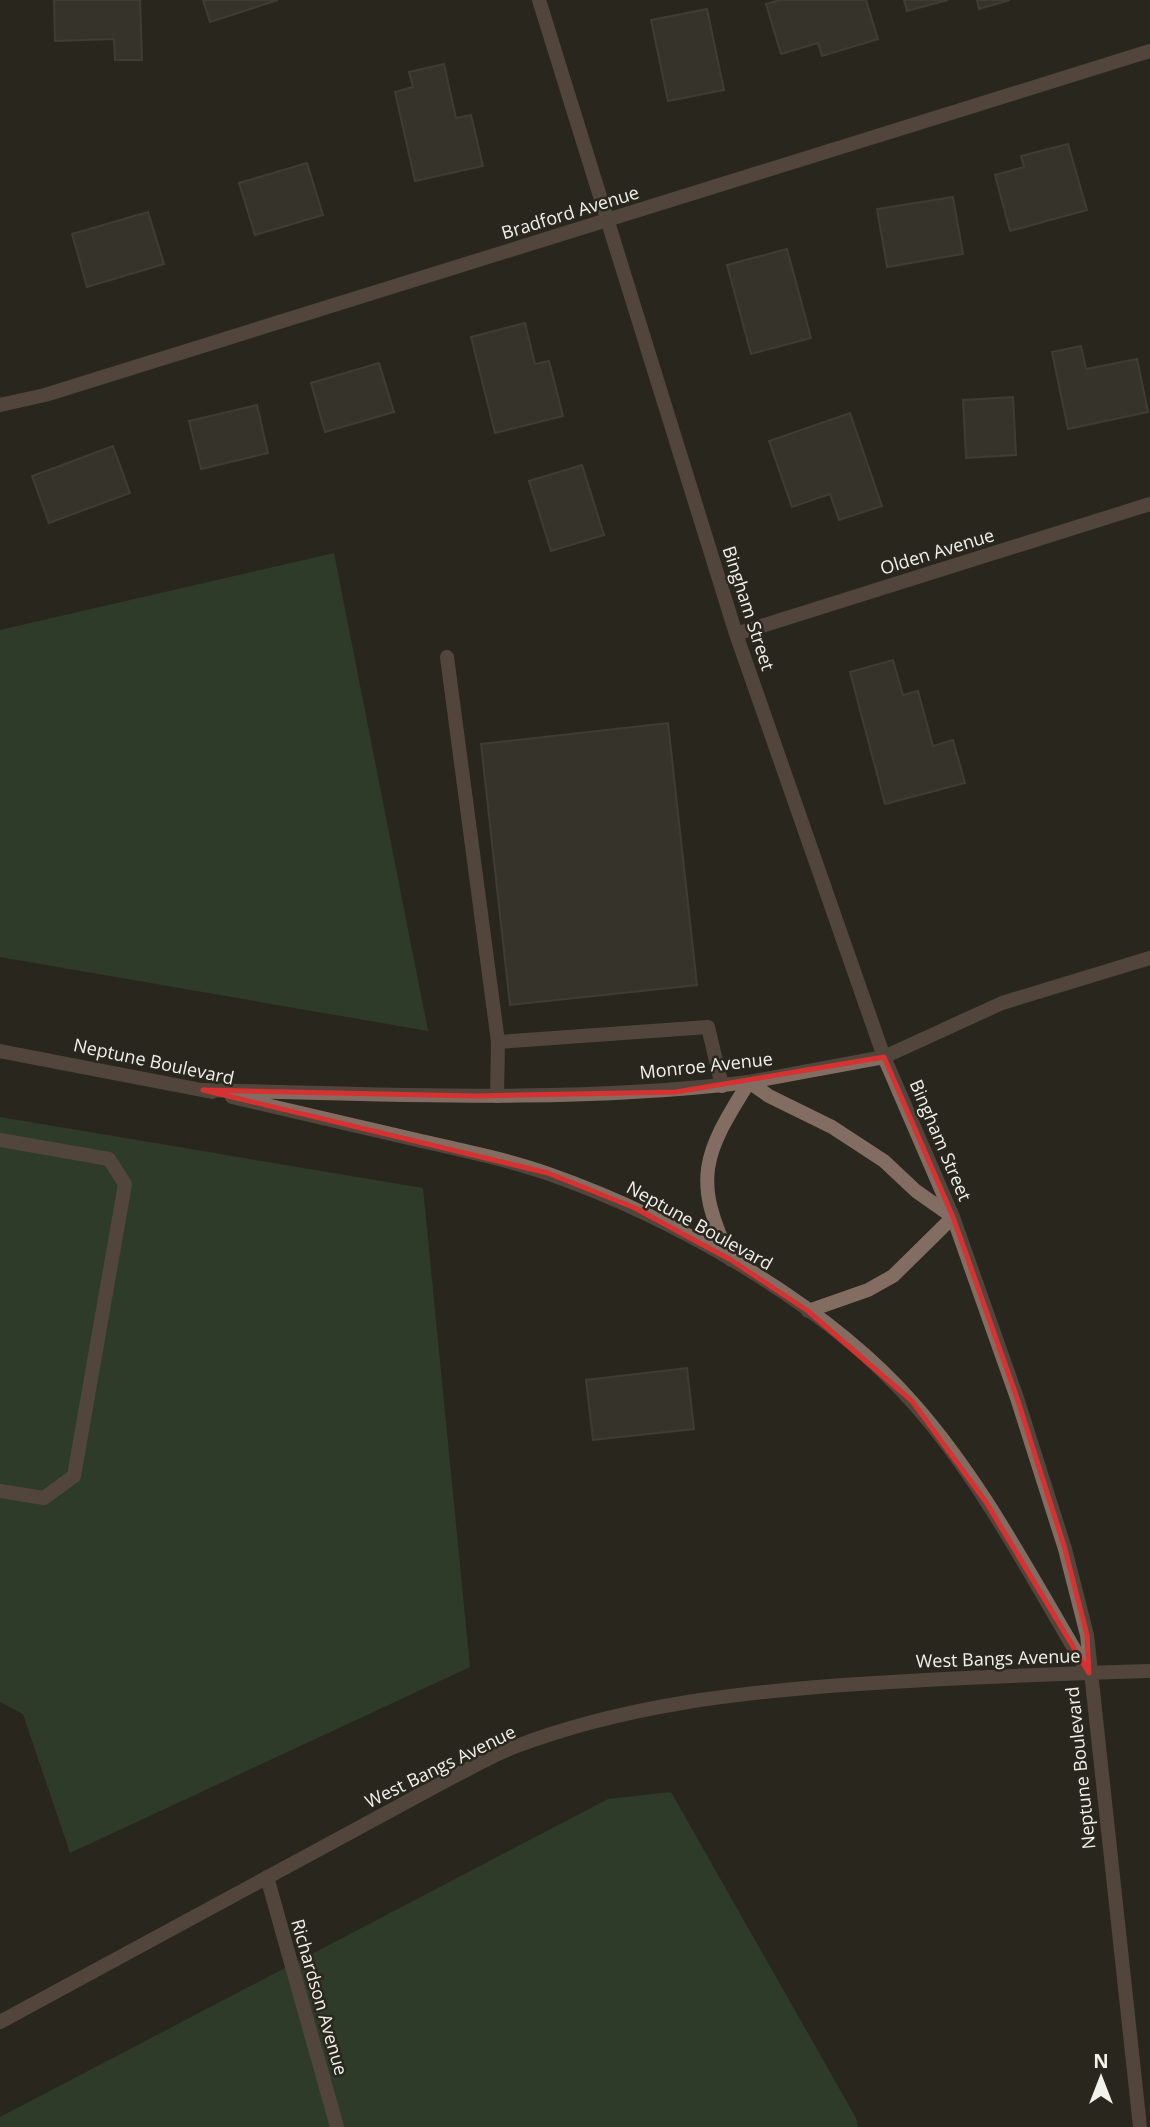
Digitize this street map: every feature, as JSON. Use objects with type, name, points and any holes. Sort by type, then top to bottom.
[{"type":"street","name":"Bingham Street","points":[[539,0],[736,634],[884,1057],[953,1217],[1017,1398],[1065,1549],[1087,1635],[1089,1673]]},
{"type":"street","name":"Bradford Avenue","points":[[0,405],[45,395],[1150,51]]},
{"type":"street","name":"Olden Avenue","points":[[736,634],[1150,504]]},
{"type":"street","points":[[447,657],[498,1042],[496,1096]]},
{"type":"street","name":"Monroe Avenue","points":[[203,1090],[496,1096],[676,1092],[722,1086],[884,1057],[1002,1003],[1150,958]]},
{"type":"street","points":[[498,1042],[708,1027],[722,1086]]},
{"type":"street","name":"Neptune Boulevard","points":[[0,1051],[203,1090],[492,1157],[548,1173],[635,1208],[731,1260],[808,1311],[853,1346],[912,1401],[950,1448],[1089,1673],[1140,2127]]},
{"type":"street","name":"Bingham Street","points":[[748,1082],[769,1096],[832,1127],[874,1154],[916,1191],[953,1217]]},
{"type":"street","points":[[731,1260],[707,1197],[708,1159],[717,1133],[748,1082]]},
{"type":"street","points":[[0,1140],[109,1159],[125,1184],[74,1476],[44,1498],[0,1491]]},
{"type":"street","points":[[808,1311],[868,1290],[893,1276],[953,1217]]},
{"type":"street","name":"West Bangs Avenue","points":[[0,2022],[513,1747],[618,1715],[699,1699],[765,1691],[957,1677],[1150,1671]]},
{"type":"street","name":"Richardson Avenue","points":[[267,1877],[337,2127]]},
{"type":"highlighted area","points":[[884,1057],[953,1217],[1017,1398],[1065,1549],[1087,1635],[1089,1673],[986,1502],[912,1401],[808,1311],[731,1260],[635,1208],[548,1173],[203,1090],[474,1096],[676,1092]]},
{"type":"green space","points":[[334,553],[428,1031],[0,957],[0,630]]},
{"type":"green space","points":[[0,1117],[423,1188],[470,1667],[70,1853],[23,1714],[0,1702]]},
{"type":"green space","points":[[671,1792],[856,2118],[858,2127],[0,2127],[0,2117],[608,1799]]},
{"type":"building","points":[[54,0],[140,0],[142,60],[115,60],[114,39],[55,41]]},
{"type":"building","points":[[203,0],[278,0],[210,22]]},
{"type":"building","points":[[780,0],[866,0],[878,39],[822,56],[818,43],[781,54],[766,4]]},
{"type":"building","points":[[904,0],[948,0],[907,11]]},
{"type":"building","points":[[977,0],[1010,0],[979,9]]},
{"type":"building","points":[[707,9],[724,90],[668,101],[651,20]]},
{"type":"building","points":[[444,64],[456,118],[471,115],[483,166],[415,181],[395,92],[413,87],[409,72]]},
{"type":"building","points":[[1068,144],[1087,210],[1010,231],[995,175],[1024,167],[1021,156]]},
{"type":"building","points":[[307,163],[323,215],[255,235],[239,183]]},
{"type":"building","points":[[953,197],[963,254],[887,267],[877,209]]},
{"type":"building","points":[[148,212],[164,264],[87,287],[72,234]]},
{"type":"building","points":[[787,249],[811,338],[751,354],[727,265]]},
{"type":"building","points":[[525,323],[535,364],[549,361],[563,416],[495,433],[471,337]]},
{"type":"building","points":[[1081,346],[1086,369],[1137,359],[1148,412],[1068,429],[1052,352]]},
{"type":"building","points":[[379,363],[394,412],[325,432],[311,383]]},
{"type":"building","points":[[1013,397],[1016,455],[966,458],[963,400]]},
{"type":"building","points":[[257,405],[268,453],[201,469],[189,421]]},
{"type":"building","points":[[850,413],[882,506],[839,520],[830,494],[792,507],[769,441]]},
{"type":"building","points":[[113,446],[130,493],[49,523],[32,476]]},
{"type":"building","points":[[582,465],[604,535],[551,551],[529,481]]},
{"type":"building","points":[[893,660],[903,695],[918,691],[933,746],[953,740],[965,783],[885,804],[850,672]]},
{"type":"building","points":[[668,723],[697,985],[510,1005],[481,744]]},
{"type":"building","points":[[687,1368],[694,1429],[593,1440],[586,1380]]}]
